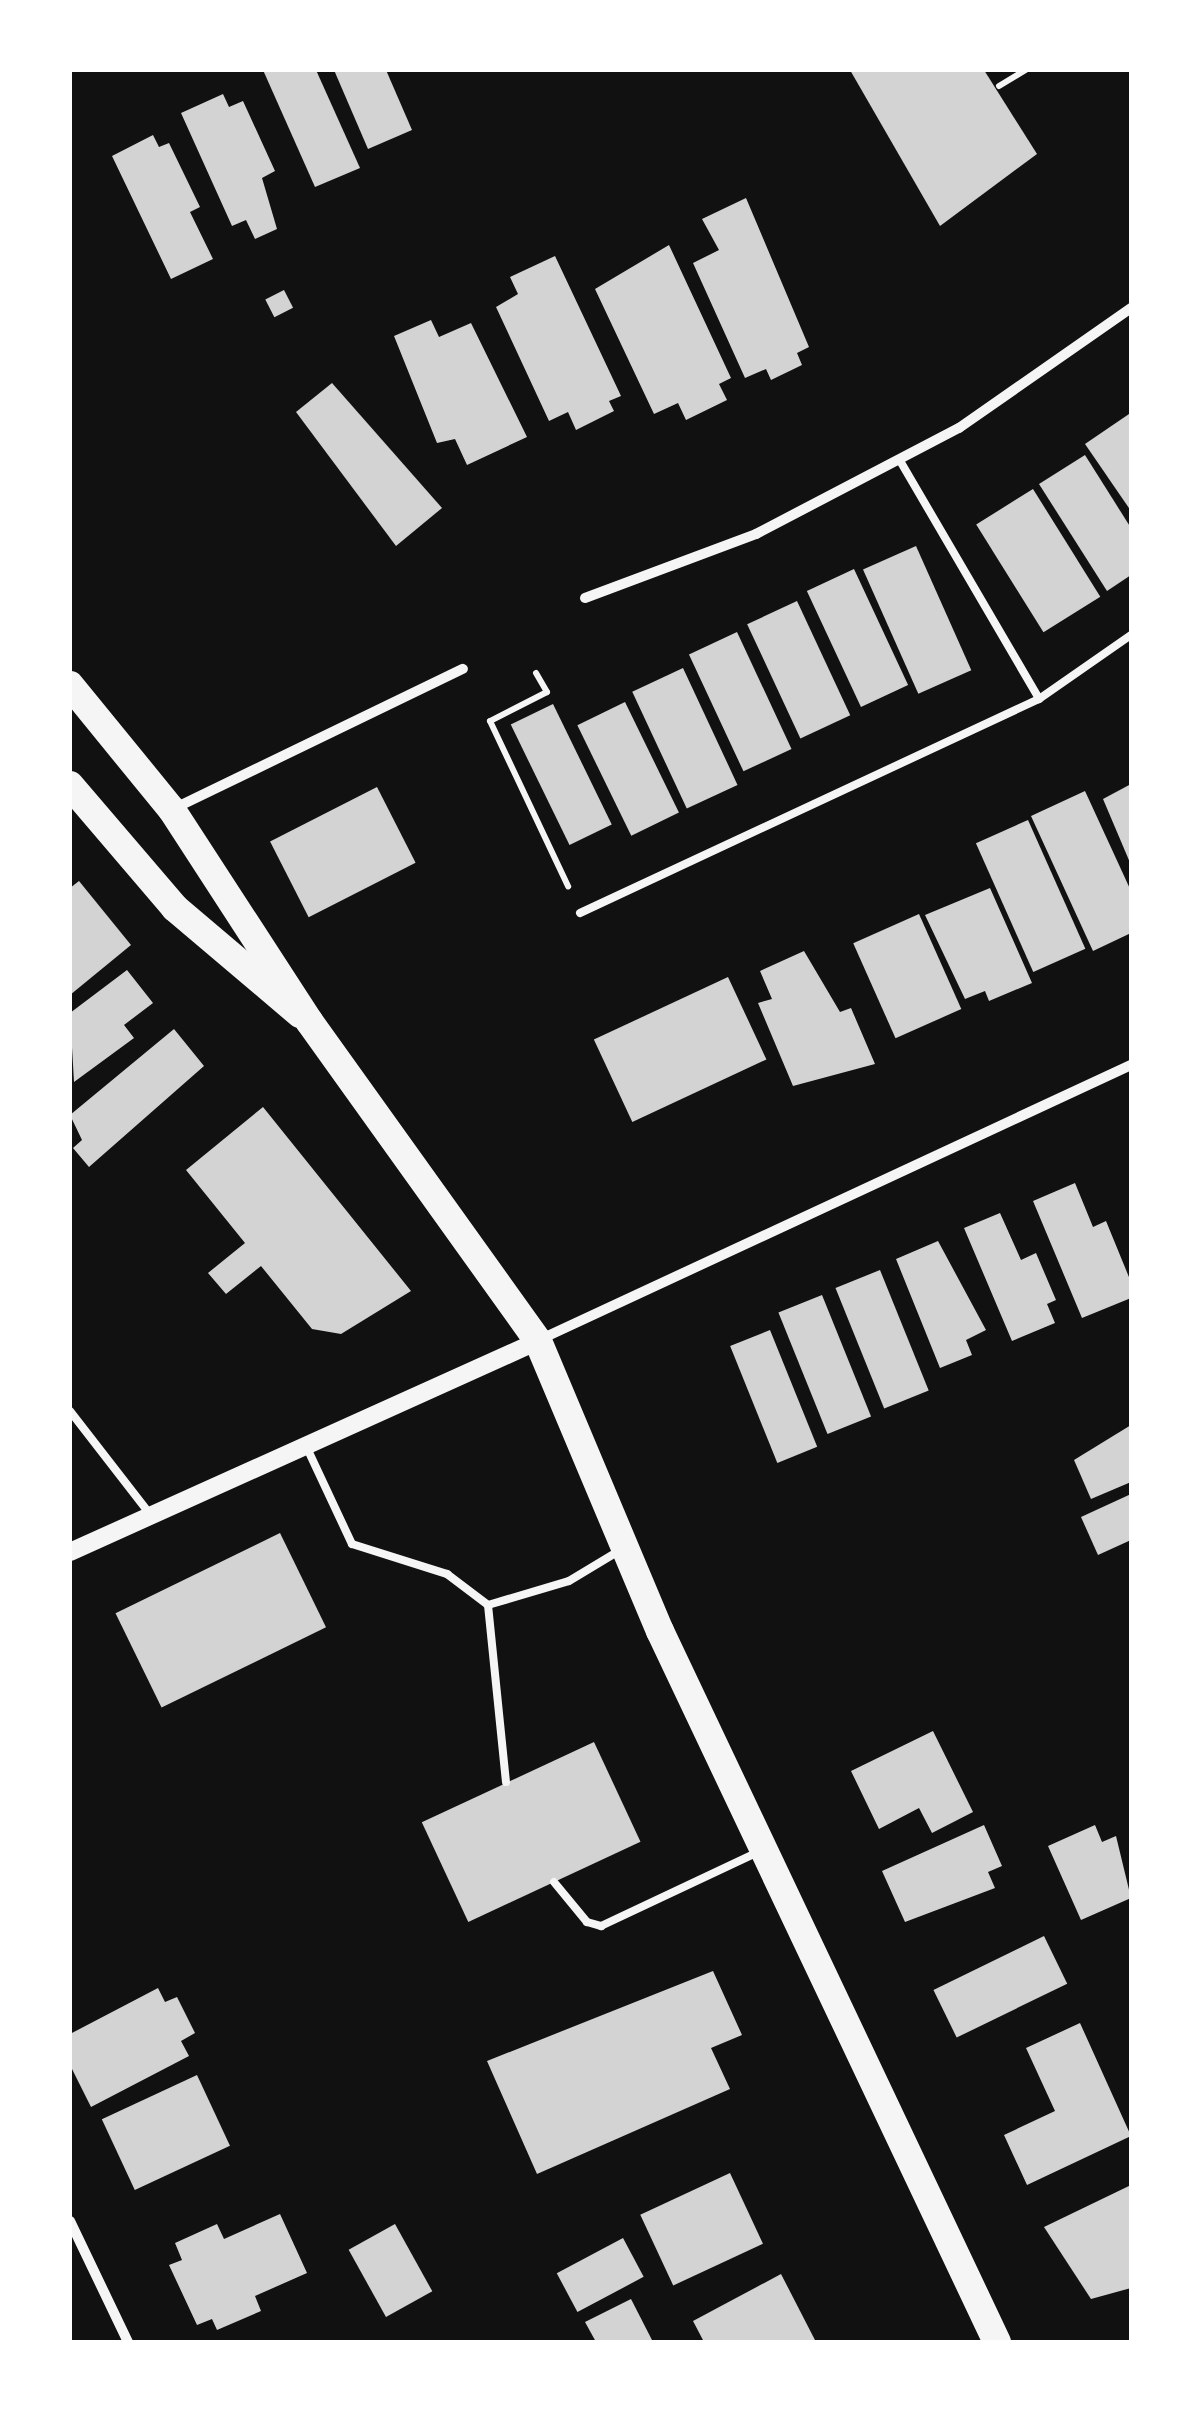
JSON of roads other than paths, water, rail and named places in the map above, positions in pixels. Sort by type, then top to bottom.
[{"type":"highway","points":[[70,685],[172,810],[309,1021],[538,1340],[762,1850],[997,2342]]},
{"type":"highway","points":[[70,785],[175,908],[309,1021]]},
{"type":"street","points":[[585,598],[756,534],[899,460],[1131,308]]},
{"type":"street","points":[[172,810],[463,669]]},
{"type":"street","points":[[70,1552],[1130,1070]]},
{"type":"street","points":[[70,2221],[128,2342]]},
{"type":"lane","points":[[899,460],[1039,700]]},
{"type":"lane","points":[[580,912],[1039,700],[1131,634]]},
{"type":"lane","points":[[70,1411],[149,1513]]},
{"type":"lane","points":[[304,1444],[352,1544],[446,1574],[488,1604],[506,1782]]},
{"type":"lane","points":[[488,1604],[568,1580],[628,1544]]},
{"type":"lane","points":[[554,1882],[587,1922],[601,1926],[762,1850]]}]
